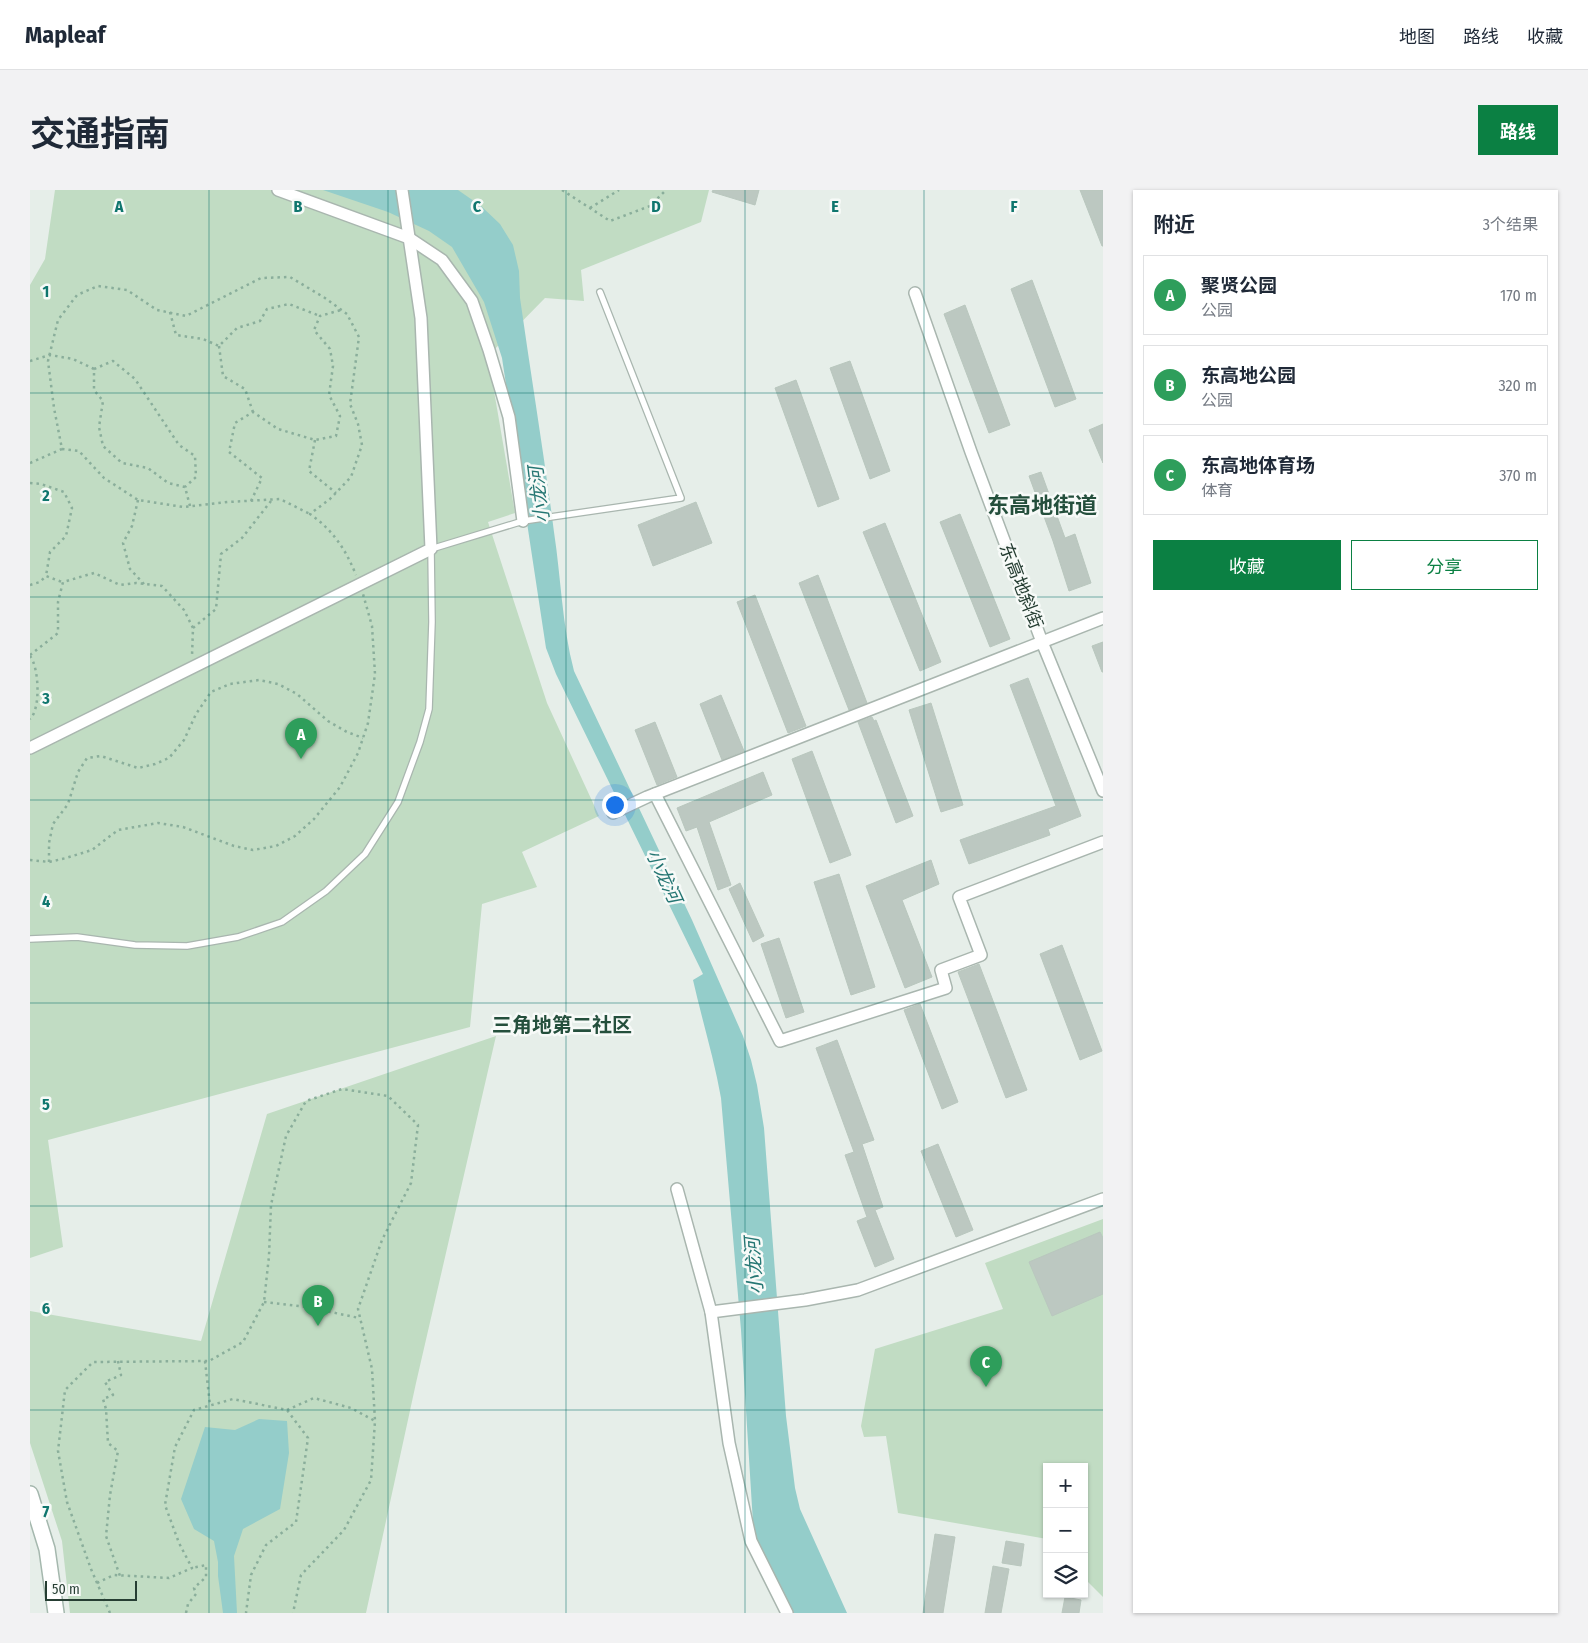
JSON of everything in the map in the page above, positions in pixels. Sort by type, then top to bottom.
[{"type":"street","points":[[278,190],[408,234],[442,260],[472,301],[509,417],[523,521]]},
{"type":"street","points":[[30,748],[430,549],[421,318],[402,190]]},
{"type":"street","name":"东高地斜街","points":[[915,293],[971,452],[1042,642],[1103,791]]},
{"type":"street","points":[[613,813],[651,796],[1103,618]]},
{"type":"street","points":[[651,796],[780,1041],[946,988],[940,970],[981,955],[959,896],[1103,842]]},
{"type":"street","points":[[677,1189],[711,1312],[729,1443],[751,1541],[787,1613]]},
{"type":"street","points":[[711,1312],[805,1300],[858,1290],[1103,1199]]},
{"type":"street","points":[[30,1494],[47,1549],[56,1613]]},
{"type":"lane","points":[[30,939],[77,937],[135,945],[187,946],[238,937],[282,922],[326,891],[364,854],[398,802],[420,742],[429,709],[432,622],[430,549],[523,521],[681,498],[600,292]]},
{"type":"path","points":[[562,190],[610,221],[650,206],[666,190]]},
{"type":"path","points":[[590,208],[619,190]]},
{"type":"path","points":[[62,449],[48,361],[58,320],[77,295],[98,286],[127,290],[157,310],[186,316],[261,278],[290,277],[326,298],[347,314],[359,337],[350,404],[358,424],[362,446],[351,477],[336,493],[310,514]]},
{"type":"path","points":[[219,346],[237,328],[260,321],[268,308],[289,304],[320,316],[341,310]]},
{"type":"path","points":[[170,312],[176,335],[203,339],[219,346]]},
{"type":"path","points":[[219,346],[224,376],[246,389],[252,412],[278,429],[315,440],[336,436],[340,416],[329,395],[333,366],[330,349],[314,330],[320,316]]},
{"type":"path","points":[[30,361],[50,355],[73,359],[94,369],[113,361],[135,378],[179,445],[195,456],[196,477],[185,487]]},
{"type":"path","points":[[94,369],[94,390],[103,401],[98,427],[103,446],[122,463],[148,468],[168,484],[185,487]]},
{"type":"path","points":[[251,501],[262,478],[229,452],[235,423],[252,412]]},
{"type":"path","points":[[315,440],[309,471],[336,493]]},
{"type":"path","points":[[30,463],[62,449],[79,451],[104,478],[138,500],[183,507],[280,500],[310,514],[324,524],[347,553],[360,584],[372,626],[375,674],[368,724],[358,753],[340,787],[314,819],[295,836],[276,846],[253,850],[234,846],[183,827],[158,823],[118,830],[92,850],[66,858],[49,862],[30,860]]},
{"type":"path","points":[[30,483],[40,484],[64,492],[72,508],[66,536],[50,552],[46,576],[40,582],[30,585]]},
{"type":"path","points":[[185,487],[190,506]]},
{"type":"path","points":[[138,500],[132,526],[123,543],[130,569],[145,584]]},
{"type":"path","points":[[193,628],[216,609],[221,554],[242,538],[272,500]]},
{"type":"path","points":[[46,576],[63,582],[94,573],[120,585],[136,583],[162,586],[184,610],[193,628],[192,669]]},
{"type":"path","points":[[30,719],[34,715],[38,692],[34,661],[30,656],[58,633],[58,602],[63,582]]},
{"type":"path","points":[[49,862],[49,843],[53,824],[68,804],[78,772],[87,758],[101,756],[138,768],[169,758],[184,740],[196,714],[211,692],[230,684],[259,680],[278,684],[297,694],[328,721],[347,732],[363,738]]},
{"type":"path","points":[[110,1613],[67,1502],[58,1451],[65,1390],[93,1362],[209,1361],[243,1342],[264,1302],[269,1256],[271,1205],[286,1136],[306,1101],[342,1089],[388,1096],[418,1125],[411,1184],[382,1240],[358,1309],[372,1370],[375,1421],[371,1480],[344,1530],[301,1575],[293,1613]]},
{"type":"path","points":[[264,1302],[307,1307],[360,1318]]},
{"type":"path","points":[[118,1361],[121,1375],[105,1382],[113,1395],[103,1399],[106,1409],[108,1443],[118,1451],[110,1495],[106,1536],[120,1576]]},
{"type":"path","points":[[205,1361],[210,1406]]},
{"type":"path","points":[[192,1568],[179,1544],[165,1506],[176,1447],[194,1410],[232,1398],[287,1410],[314,1398],[351,1408],[375,1421]]},
{"type":"path","points":[[246,1613],[251,1575],[266,1544],[296,1522],[308,1438],[287,1410]]},
{"type":"path","points":[[97,1582],[114,1575],[169,1578],[192,1568],[206,1566],[206,1577],[194,1588],[196,1594],[188,1604],[186,1613]]},
{"type":"green space","points":[[55,190],[709,190],[701,222],[581,270],[584,301],[545,298],[488,356],[515,513],[488,522],[547,703],[599,816],[522,852],[537,887],[482,904],[470,1027],[48,1140],[63,1247],[30,1258],[30,285],[45,259]]},
{"type":"green space","points":[[496,1036],[416,1383],[366,1613],[70,1613],[62,1541],[30,1443],[30,1311],[201,1341],[267,1114]]},
{"type":"green space","points":[[1103,1219],[1103,1597],[1088,1582],[1088,1463],[1043,1463],[1043,1538],[898,1513],[886,1436],[864,1437],[861,1426],[875,1349],[1003,1309],[985,1263]]},
{"type":"water","name":"小龙河","points":[[323,190],[458,190],[481,206],[500,224],[513,245],[519,271],[520,298],[550,503],[564,619],[574,671],[692,920],[743,1036],[751,1060],[764,1128],[786,1416],[795,1488],[800,1509],[847,1613],[791,1613],[754,1539],[741,1330],[721,1098],[693,980],[703,974],[556,674],[546,648],[502,358],[484,302],[452,247],[429,231],[388,212]]},
{"type":"water","points":[[259,1419],[287,1421],[289,1453],[280,1509],[243,1529],[234,1556],[237,1613],[223,1613],[214,1541],[194,1529],[181,1499],[205,1427],[235,1430]]},
{"type":"building","points":[[713,190],[759,190],[755,205],[712,192]]},
{"type":"building","points":[[1080,190],[1103,190],[1103,246],[1102,246]]},
{"type":"building","points":[[1032,280],[1076,399],[1055,407],[1011,289]]},
{"type":"building","points":[[965,305],[1010,425],[989,433],[944,314]]},
{"type":"building","points":[[850,361],[890,471],[870,479],[830,368]]},
{"type":"building","points":[[796,380],[839,499],[818,507],[775,388]]},
{"type":"building","points":[[1103,424],[1103,463],[1089,430]]},
{"type":"building","points":[[1041,472],[1065,538],[1075,534],[1091,583],[1069,591],[1029,476]]},
{"type":"building","points":[[696,502],[712,543],[653,566],[638,525]]},
{"type":"building","points":[[960,514],[1010,639],[990,647],[940,522]]},
{"type":"building","points":[[885,523],[941,662],[920,671],[863,532]]},
{"type":"building","points":[[818,575],[867,703],[849,710],[799,583]]},
{"type":"building","points":[[755,595],[806,726],[788,733],[737,602]]},
{"type":"building","points":[[1103,642],[1103,672],[1102,672],[1092,646]]},
{"type":"building","points":[[1028,678],[1081,816],[1048,829],[1050,835],[969,864],[960,840],[1056,806],[1010,685]]},
{"type":"building","points":[[721,695],[744,751],[722,760],[700,704]]},
{"type":"building","points":[[931,703],[963,805],[941,812],[909,710]]},
{"type":"building","points":[[872,717],[874,721],[876,720],[913,816],[896,823],[858,722]]},
{"type":"building","points":[[655,722],[677,777],[657,785],[635,730]]},
{"type":"building","points":[[812,751],[851,855],[830,863],[792,759]]},
{"type":"building","points":[[763,772],[772,795],[709,822],[731,885],[718,890],[697,827],[686,831],[677,808]]},
{"type":"building","points":[[931,860],[939,884],[902,900],[932,977],[905,988],[866,886]]},
{"type":"building","points":[[839,874],[875,987],[851,995],[814,882]]},
{"type":"building","points":[[740,883],[764,936],[753,942],[729,889]]},
{"type":"building","points":[[779,938],[804,1012],[786,1018],[761,944]]},
{"type":"building","points":[[1062,945],[1102,1051],[1080,1060],[1040,954]]},
{"type":"building","points":[[979,964],[1027,1090],[1006,1098],[958,972]]},
{"type":"building","points":[[920,1004],[958,1102],[942,1109],[904,1010]]},
{"type":"building","points":[[837,1040],[874,1140],[862,1144],[883,1207],[875,1210],[894,1259],[875,1267],[857,1221],[867,1217],[845,1155],[854,1152],[816,1048]]},
{"type":"building","points":[[938,1144],[973,1230],[956,1237],[921,1151]]},
{"type":"building","points":[[1100,1232],[1103,1238],[1103,1294],[1052,1316],[1029,1262]]},
{"type":"building","points":[[935,1534],[955,1537],[943,1613],[923,1613]]},
{"type":"building","points":[[1006,1541],[1024,1544],[1021,1566],[1002,1563]]},
{"type":"building","points":[[993,1566],[1009,1569],[1001,1613],[985,1613]]},
{"type":"building","points":[[1065,1598],[1081,1600],[1079,1613],[1062,1613]]},
{"type":"place","name":"聚贤公园","points":[[301,759]]},
{"type":"place","name":"东高地公园","points":[[318,1326]]},
{"type":"place","name":"东高地体育场","points":[[986,1387]]},
{"type":"district","name":"东高地街道","points":[[1042,505]]},
{"type":"district","name":"三角地第二社区","points":[[562,1025]]}]
